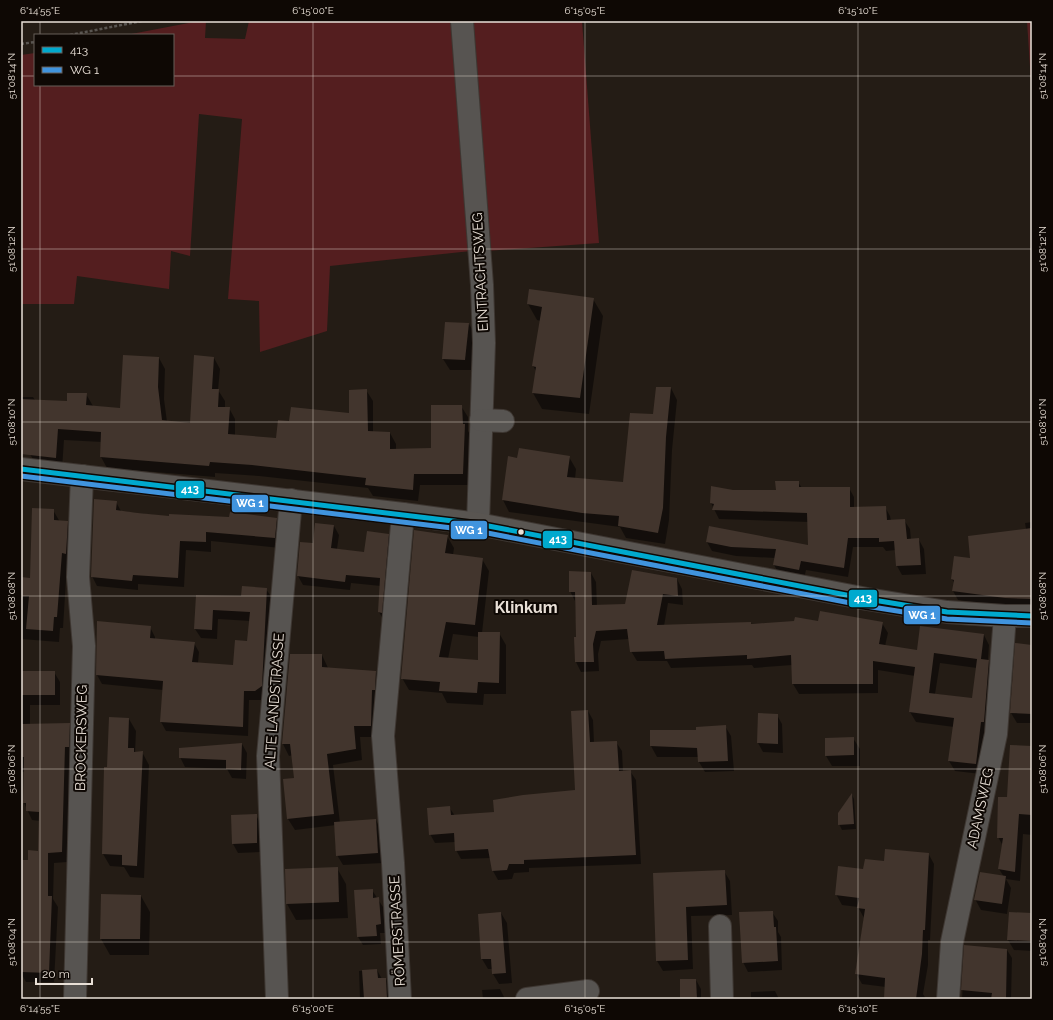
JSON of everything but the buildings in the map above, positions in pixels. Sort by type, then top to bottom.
[{"type":"main road","points":[[21,470],[291,500],[478,524],[867,599],[947,612],[1005,616],[1032,616]]},
{"type":"street","name":"EINTRACHTSWEG","points":[[462,21],[482,285],[484,343],[478,524]]},
{"type":"street","points":[[481,420],[503,421]]},
{"type":"street","name":"BROCKERSWEG","points":[[75,999],[84,646],[78,577],[82,476]]},
{"type":"street","name":"ALTE LANDSTRASSE","points":[[278,999],[268,756],[291,500]]},
{"type":"street","name":"RÖMERSTRASSE","points":[[400,999],[393,863],[383,736],[403,514]]},
{"type":"street","name":"ADAMSWEG","points":[[948,999],[952,942],[996,734],[1005,616]]},
{"type":"street","points":[[720,926],[722,999]]},
{"type":"street","points":[[527,999],[588,991]]},
{"type":"path","points":[[75,34],[142,21]]},
{"type":"path","points":[[21,44],[34,42]]},
{"type":"shaded area","points":[[199,21],[206,21],[205,38],[245,39],[249,21],[457,21],[471,251],[330,266],[327,331],[260,352],[259,301],[228,299],[242,119],[199,114],[190,256],[171,251],[169,289],[77,276],[74,304],[21,304],[21,55],[34,53],[34,86],[174,86],[174,34],[131,34]]},
{"type":"shaded area","points":[[468,21],[582,21],[599,243],[486,251]]},
{"type":"shaded area","points":[[1027,21],[1032,21],[1032,98]]},
{"type":"transit line","name":"413","points":[[21,469],[478,524],[867,599],[947,612],[1032,616]]},
{"type":"transit line","points":[[21,476],[477,531],[866,606],[947,619],[1032,623]]},
{"type":"district","name":"Klinkum","points":[[526,607]]}]
